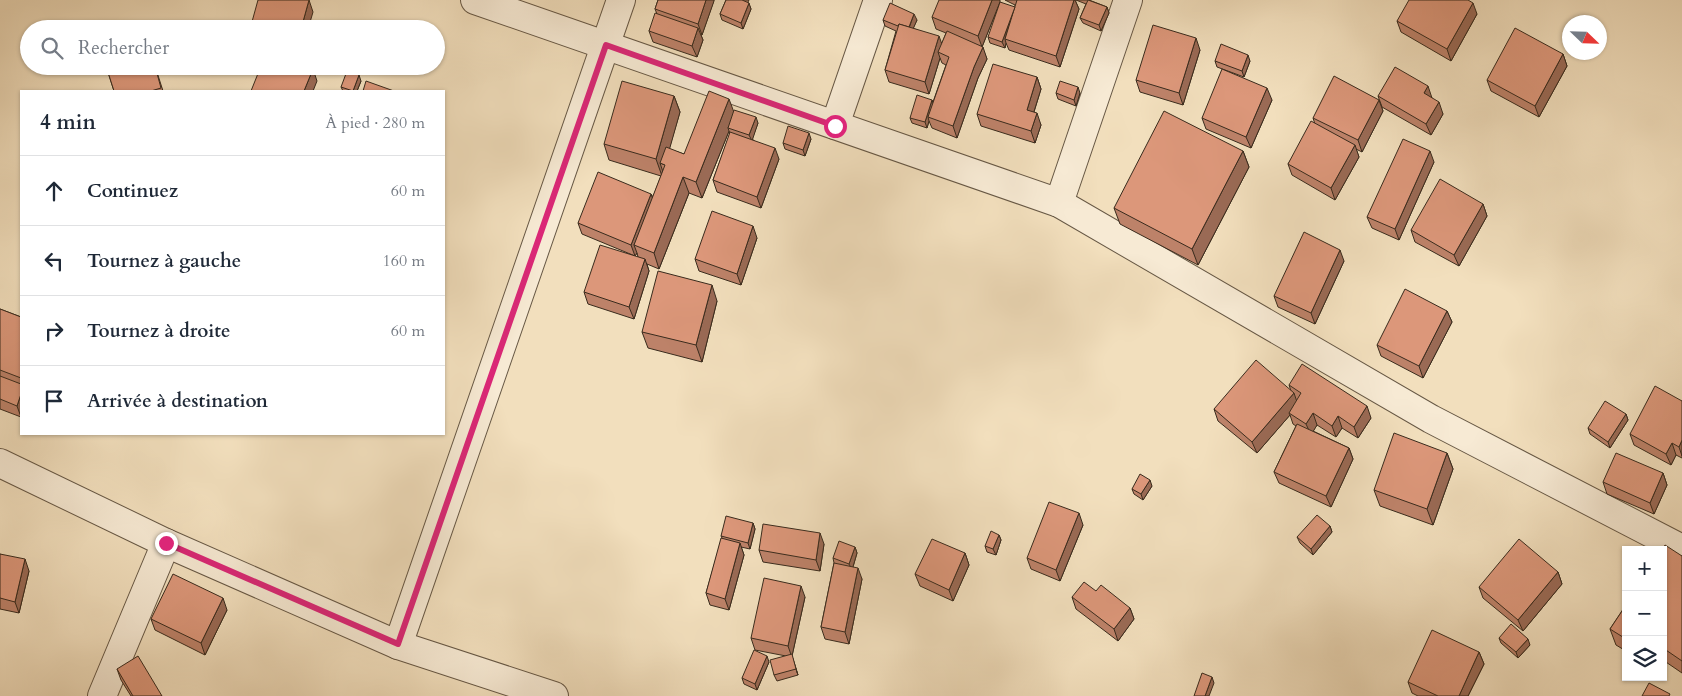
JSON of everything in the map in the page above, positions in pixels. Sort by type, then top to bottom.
[{"type":"street","points":[[476,0],[1059,203],[1431,419],[1682,549]]},
{"type":"street","points":[[398,644],[621,0]]},
{"type":"street","points":[[835,126],[878,0]]},
{"type":"street","points":[[1059,203],[1128,0]]},
{"type":"street","points":[[0,464],[166,543],[398,644],[554,696]]},
{"type":"street","points":[[102,696],[166,543]]},
{"type":"building","points":[[258,0],[309,0],[303,20],[252,20]]},
{"type":"building","points":[[658,0],[706,0],[698,24],[655,9]]},
{"type":"building","points":[[726,0],[742,0],[749,3],[741,23],[720,14]]},
{"type":"building","points":[[939,0],[992,0],[978,36],[932,17]]},
{"type":"building","points":[[1017,0],[1074,0],[1056,56],[1005,39]]},
{"type":"building","points":[[1088,0],[1107,7],[1099,25],[1080,18]]},
{"type":"building","points":[[1409,0],[1468,0],[1473,3],[1447,49],[1397,21]]},
{"type":"building","points":[[1000,2],[1015,7],[1002,42],[988,37]]},
{"type":"building","points":[[890,3],[914,14],[909,27],[899,24],[898,26],[883,20]]},
{"type":"building","points":[[655,13],[698,28],[692,46],[649,31]]},
{"type":"building","points":[[899,24],[939,36],[925,82],[885,70]]},
{"type":"building","points":[[1153,25],[1196,38],[1179,93],[1136,80]]},
{"type":"building","points":[[1515,28],[1562,53],[1535,106],[1487,80]]},
{"type":"building","points":[[947,31],[983,47],[953,126],[928,117],[949,57],[938,52]]},
{"type":"building","points":[[1221,44],[1248,55],[1242,71],[1215,61]]},
{"type":"building","points":[[993,64],[1037,77],[1027,110],[1037,113],[1031,131],[977,114]]},
{"type":"building","points":[[1395,67],[1428,86],[1424,93],[1439,102],[1426,124],[1378,96]]},
{"type":"building","points":[[1222,69],[1267,88],[1246,137],[1202,118]]},
{"type":"building","points":[[109,75],[157,75],[161,88],[154,90],[114,90]]},
{"type":"building","points":[[257,75],[311,75],[304,90],[251,90]]},
{"type":"building","points":[[346,75],[359,75],[353,90],[341,87]]},
{"type":"building","points":[[1334,76],[1379,100],[1358,140],[1313,118]]},
{"type":"building","points":[[366,81],[391,90],[363,90]]},
{"type":"building","points":[[622,81],[674,96],[656,159],[604,144]]},
{"type":"building","points":[[1060,81],[1078,87],[1074,100],[1056,93]]},
{"type":"building","points":[[709,91],[729,99],[696,182],[683,177],[654,253],[634,245],[665,165],[660,163],[666,147],[684,154]]},
{"type":"building","points":[[917,95],[932,100],[925,122],[910,118]]},
{"type":"building","points":[[734,110],[756,117],[749,135],[728,128]]},
{"type":"building","points":[[1164,111],[1243,151],[1192,249],[1114,208]]},
{"type":"building","points":[[1311,121],[1355,145],[1331,188],[1288,164]]},
{"type":"building","points":[[788,126],[809,133],[803,150],[783,143]]},
{"type":"building","points":[[730,132],[775,148],[757,197],[713,180]]},
{"type":"building","points":[[1403,139],[1430,151],[1395,229],[1367,217]]},
{"type":"building","points":[[598,172],[651,194],[631,245],[578,223]]},
{"type":"building","points":[[1440,179],[1483,204],[1454,255],[1411,230]]},
{"type":"building","points":[[712,211],[753,226],[737,274],[695,259]]},
{"type":"building","points":[[1304,232],[1340,250],[1311,313],[1274,296]]},
{"type":"building","points":[[600,245],[645,259],[629,307],[584,292]]},
{"type":"building","points":[[658,271],[712,285],[696,345],[642,332]]},
{"type":"building","points":[[1405,289],[1447,311],[1419,366],[1377,345]]},
{"type":"building","points":[[0,309],[20,317],[20,378],[0,370]]},
{"type":"building","points":[[1256,360],[1294,393],[1252,442],[1214,409]]},
{"type":"building","points":[[1302,364],[1367,406],[1354,427],[1338,416],[1332,426],[1313,413],[1306,424],[1289,413],[1301,393],[1289,385]]},
{"type":"building","points":[[0,376],[20,384],[20,397],[17,406],[0,399]]},
{"type":"building","points":[[1655,386],[1682,401],[1682,440],[1679,447],[1672,443],[1666,454],[1630,434]]},
{"type":"building","points":[[1605,401],[1626,414],[1608,442],[1588,428]]},
{"type":"building","points":[[1297,424],[1349,448],[1326,496],[1274,472]]},
{"type":"building","points":[[1394,433],[1447,453],[1427,509],[1374,490]]},
{"type":"building","points":[[1616,453],[1663,473],[1650,503],[1603,482]]},
{"type":"building","points":[[1140,474],[1150,480],[1141,494],[1132,489]]},
{"type":"building","points":[[1049,502],[1079,513],[1056,570],[1027,558]]},
{"type":"building","points":[[1317,515],[1330,526],[1311,549],[1297,537]]},
{"type":"building","points":[[726,516],[753,523],[748,543],[721,536]]},
{"type":"building","points":[[763,524],[820,533],[816,560],[759,550]]},
{"type":"building","points":[[991,531],[999,535],[993,549],[985,546]]},
{"type":"building","points":[[721,538],[740,543],[725,599],[706,593]]},
{"type":"building","points":[[932,539],[965,553],[949,590],[915,574]]},
{"type":"building","points":[[1519,539],[1558,572],[1518,620],[1479,587]]},
{"type":"building","points":[[839,541],[855,547],[849,564],[833,558]]},
{"type":"building","points":[[1667,546],[1682,556],[1682,661],[1667,651]]},
{"type":"building","points":[[0,554],[25,559],[15,602],[0,598]]},
{"type":"building","points":[[834,563],[858,568],[845,632],[821,627]]},
{"type":"building","points":[[173,574],[223,598],[201,643],[151,619]]},
{"type":"building","points":[[764,578],[801,586],[788,646],[751,638]]},
{"type":"building","points":[[1084,582],[1096,591],[1101,585],[1130,608],[1114,629],[1072,597]]},
{"type":"building","points":[[1622,611],[1622,636],[1610,629]]},
{"type":"building","points":[[1511,624],[1528,639],[1516,652],[1499,638]]},
{"type":"building","points":[[1432,630],[1479,652],[1459,696],[1438,696],[1408,682]]},
{"type":"building","points":[[754,650],[767,656],[755,684],[742,678]]},
{"type":"building","points":[[792,654],[796,669],[774,675],[770,660]]},
{"type":"building","points":[[138,656],[162,696],[133,696],[117,669]]},
{"type":"building","points":[[1202,673],[1212,677],[1205,696],[1194,696]]},
{"type":"building","points":[[1649,683],[1670,694],[1669,696],[1642,696]]},
{"type":"route","points":[[166,543],[398,644],[606,45],[835,126]]}]
